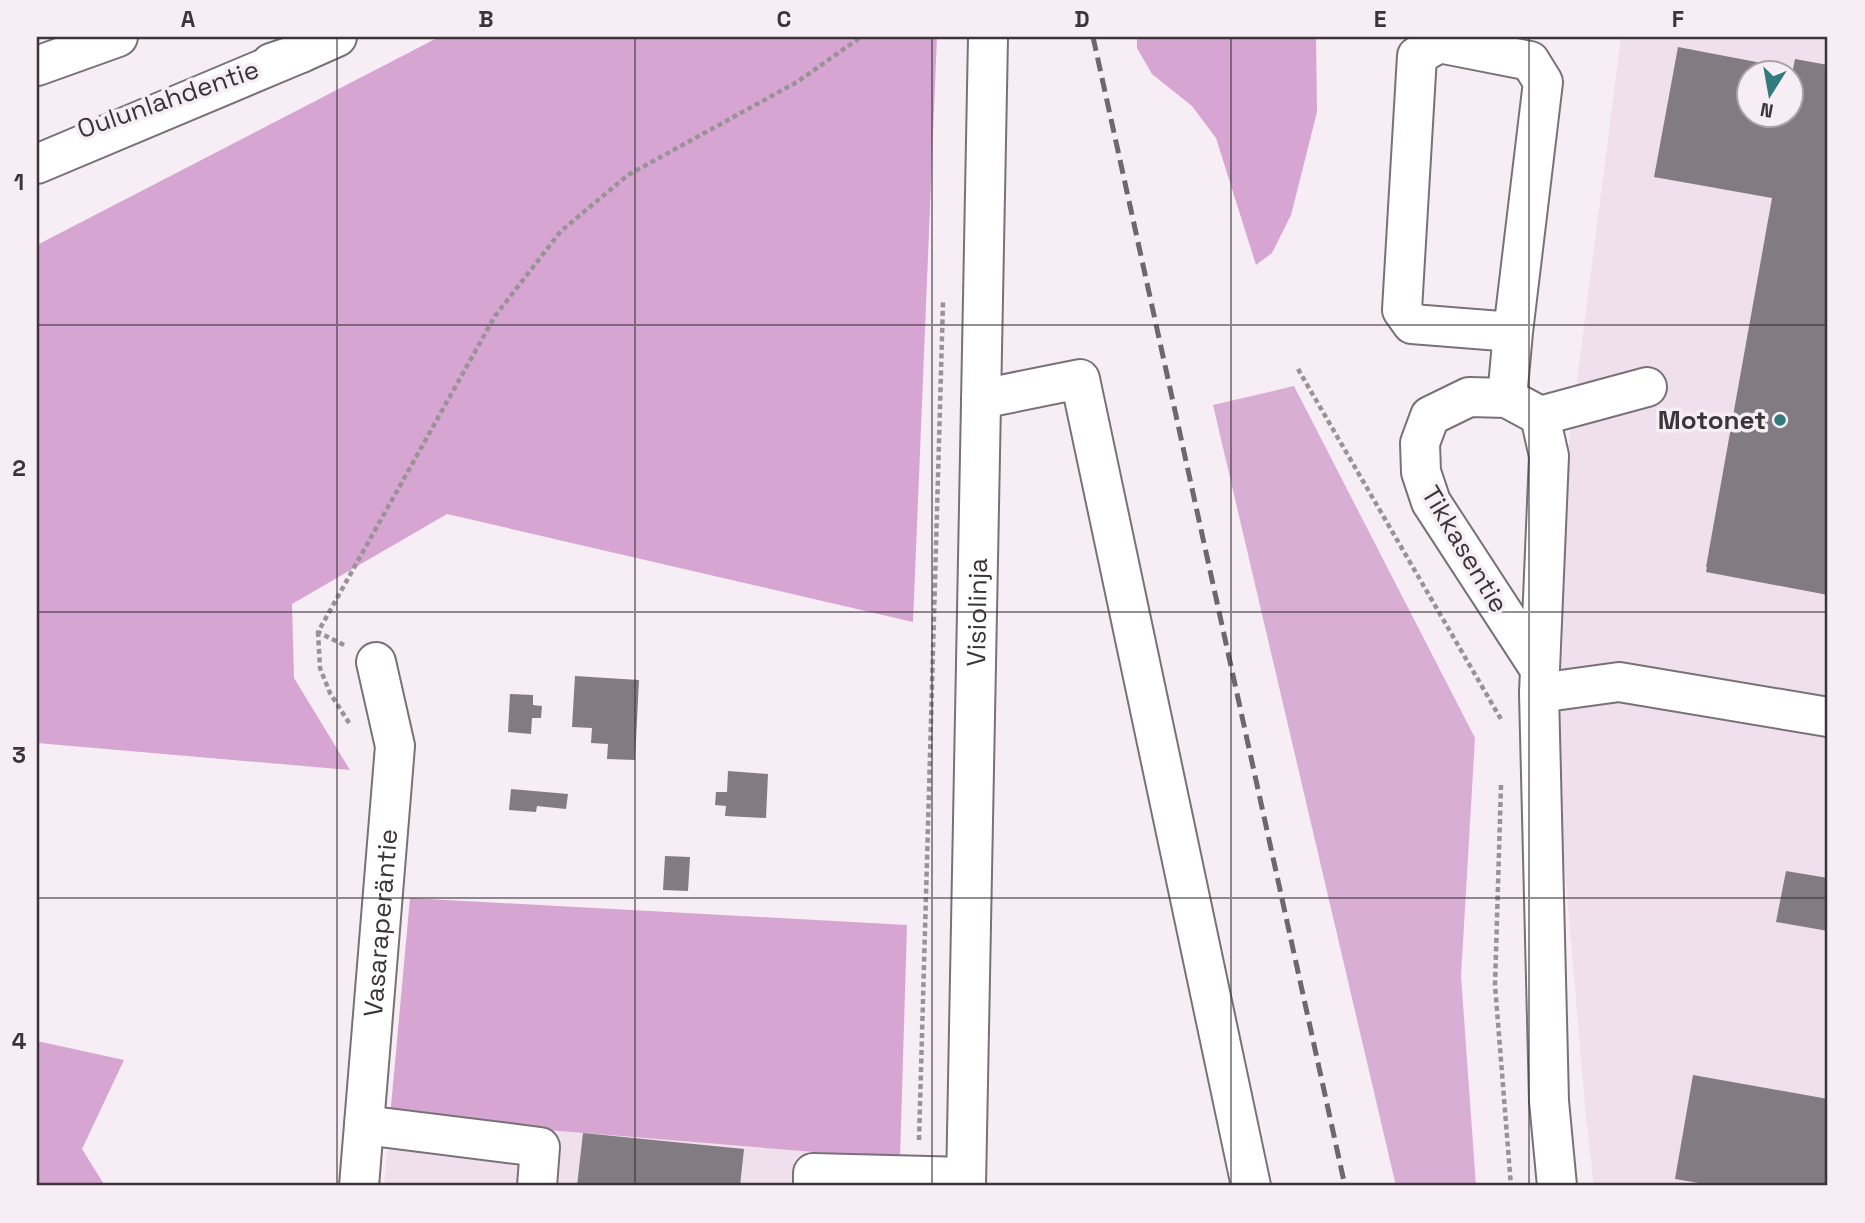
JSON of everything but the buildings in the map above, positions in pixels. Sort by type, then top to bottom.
[{"type":"main road","points":[[37,66],[118,37]]},
{"type":"main road","name":"Oulunlahdentie","points":[[37,144],[337,37]]},
{"type":"main road","name":"Visiolinja","points":[[966,1182],[988,37]]},
{"type":"main road","points":[[1513,332],[1412,324],[1402,310],[1417,56],[1439,43],[1530,61],[1543,82],[1513,332],[1523,407],[1647,387]]},
{"type":"main road","points":[[37,164],[301,52]]},
{"type":"main road","points":[[981,399],[1080,379],[1251,1186]]},
{"type":"main road","name":"Tikkasentie","points":[[1539,680],[1431,502],[1420,472],[1420,443],[1430,416],[1469,397],[1523,407],[1549,456],[1539,680],[1549,1101],[1557,1186]]},
{"type":"main road","name":"Vasaraperäntie","points":[[359,1186],[395,747],[376,662]]},
{"type":"main road","points":[[1539,680],[1619,682],[1828,717]]},
{"type":"main road","points":[[365,1125],[540,1147],[537,1186]]},
{"type":"main road","points":[[813,1186],[813,1173],[918,1175],[966,1182]]},
{"type":"path","points":[[376,662],[318,632],[495,316],[561,231],[628,175],[797,82],[861,37]]},
{"type":"path","points":[[918,1175],[943,300]]},
{"type":"path","points":[[1298,369],[1503,724]]},
{"type":"path","points":[[1502,779],[1495,985],[1511,1186]]},
{"type":"shaded area","points":[[439,37],[937,37],[913,622],[447,514],[292,604],[294,678],[350,770],[37,743],[37,245]]},
{"type":"shaded area","points":[[1137,37],[1316,37],[1317,112],[1291,215],[1272,253],[1256,265],[1216,138],[1192,106],[1152,74],[1137,48]]},
{"type":"shaded area","points":[[1621,37],[1828,37],[1828,1186],[1594,1186],[1559,800],[1567,459]]},
{"type":"shaded area","points":[[1294,386],[1475,738],[1461,976],[1476,1186],[1396,1186],[1213,405]]},
{"type":"shaded area","points":[[410,898],[907,925],[900,1159],[390,1117]]},
{"type":"shaded area","points":[[37,1041],[124,1060],[82,1149],[105,1186],[37,1186]]},
{"type":"shaded area","points":[[390,1117],[900,1159],[897,1186],[384,1186]]},
{"type":"railway","points":[[1093,37],[1345,1186]]},
{"type":"place","name":"Motonet","points":[[1780,420]]}]
